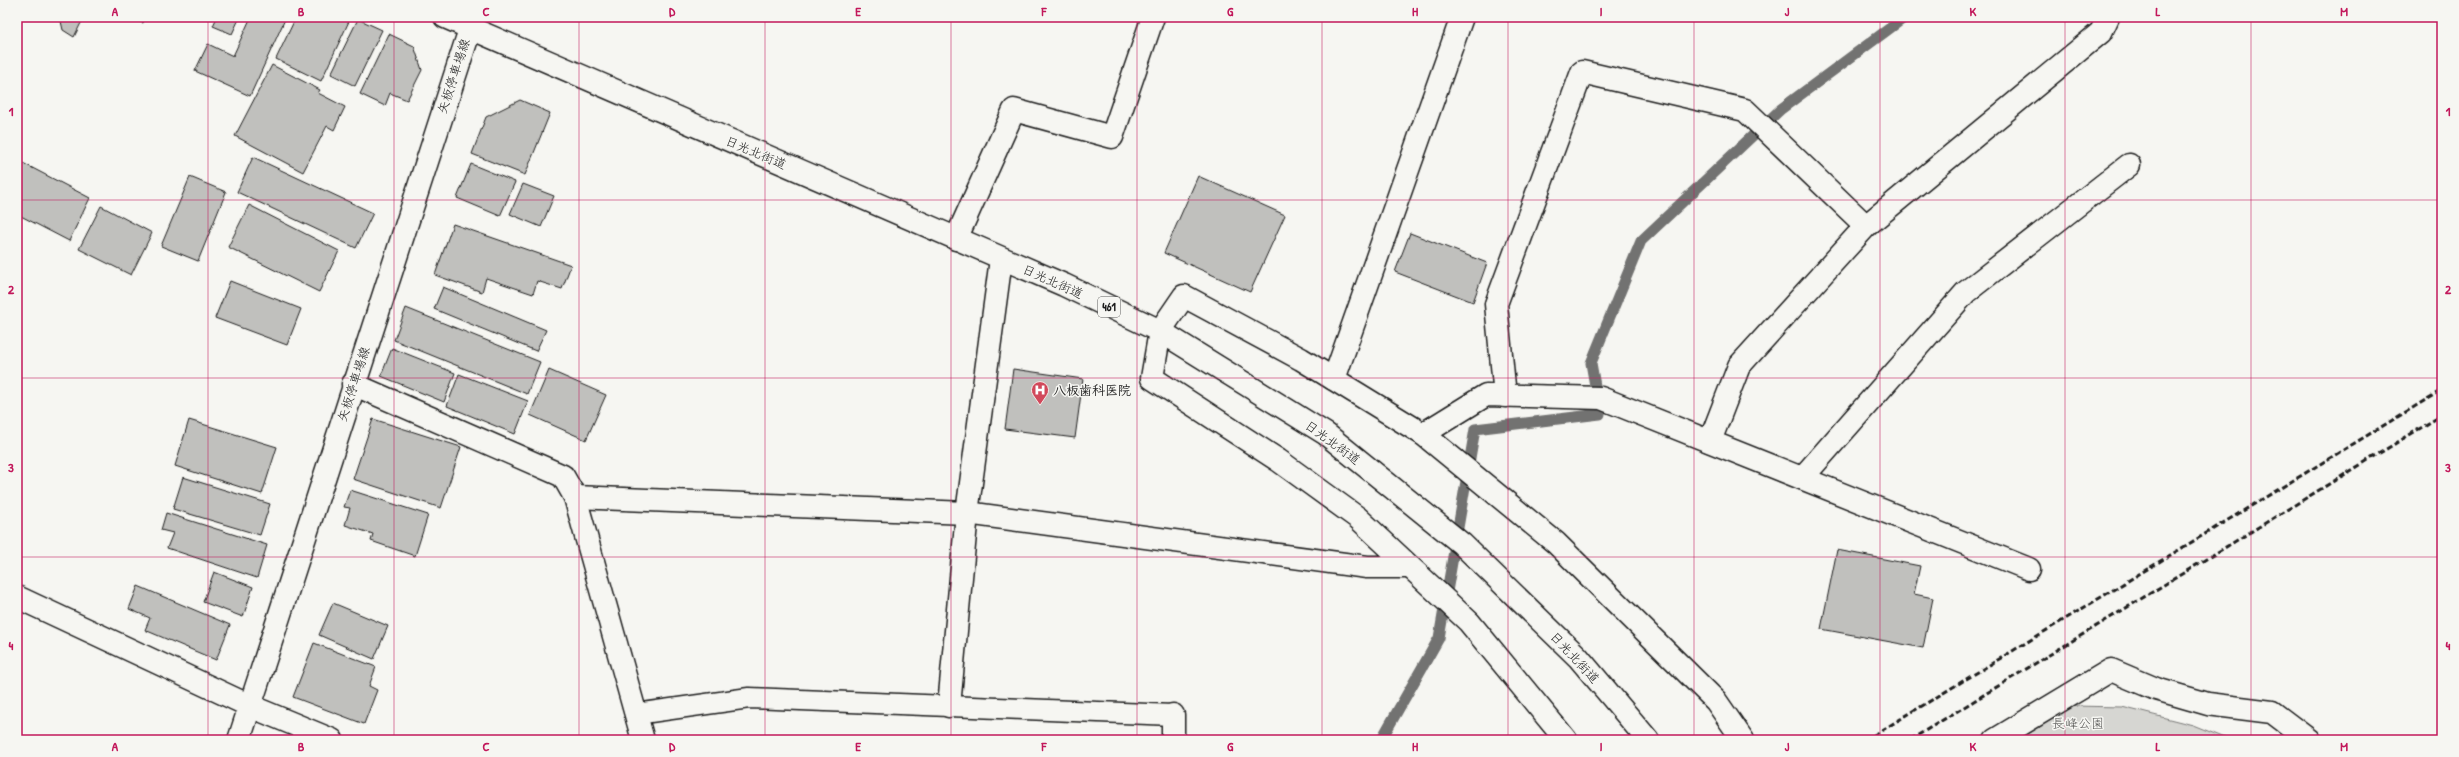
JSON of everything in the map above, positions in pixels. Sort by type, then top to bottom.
[{"type":"main road","name":"日光北街道","points":[[445,17],[471,22],[1160,331],[1326,434],[1462,544],[1578,657],[1648,740]]},
{"type":"main road","points":[[956,239],[1014,110],[1112,137],[1153,17]]},
{"type":"main road","points":[[1334,379],[1462,17]]},
{"type":"main road","points":[[1710,441],[1739,366],[1866,226],[2101,32],[2108,17]]},
{"type":"main road","name":"矢板停車場線","points":[[239,740],[471,22]]},
{"type":"main road","points":[[1505,396],[1496,304],[1582,72],[1745,110],[1866,226]]},
{"type":"main road","points":[[1802,478],[1966,292],[2129,165]]},
{"type":"main road","points":[[949,706],[967,513],[1001,259]]},
{"type":"main road","points":[[1566,740],[1469,622],[1408,567],[1358,518],[1278,460],[1152,378],[1160,331],[1184,296],[1334,379],[1423,434],[1556,543],[1716,701],[1743,740]]},
{"type":"main road","points":[[353,384],[563,476],[575,497],[643,740]]},
{"type":"main road","points":[[1423,434],[1486,395],[1601,398],[2029,569]]},
{"type":"main road","points":[[575,497],[967,513],[1367,567],[1408,567]]},
{"type":"main road","points":[[17,597],[250,706],[332,740]]},
{"type":"main road","points":[[1995,740],[2111,670],[2156,689],[2208,704],[2272,712],[2308,740]]},
{"type":"main road","points":[[1173,715],[1173,740]]},
{"type":"lane","points":[[636,714],[749,698],[1173,715]]},
{"type":"green space","name":"長峰公園","points":[[2073,706],[2122,707],[2193,725],[2230,740],[2019,740]]},
{"type":"building","points":[[60,17],[84,17],[74,37],[63,30]]},
{"type":"building","points":[[131,17],[145,17],[143,23]]},
{"type":"building","points":[[217,17],[240,17],[232,34],[213,26]]},
{"type":"building","points":[[251,17],[286,17],[250,96],[195,71],[208,44],[233,56]]},
{"type":"building","points":[[296,17],[351,17],[321,81],[276,59]]},
{"type":"building","points":[[358,19],[382,30],[355,86],[331,74]]},
{"type":"building","points":[[389,34],[414,46],[422,70],[407,100],[390,93],[385,106],[360,94]]},
{"type":"building","points":[[272,65],[320,90],[318,93],[345,107],[334,130],[327,126],[303,172],[235,136]]},
{"type":"building","points":[[520,100],[550,113],[525,175],[472,154],[486,117]]},
{"type":"building","points":[[253,157],[373,213],[356,248],[237,192]]},
{"type":"building","points":[[17,160],[90,198],[69,241],[17,214]]},
{"type":"building","points":[[471,164],[515,182],[500,216],[457,198]]},
{"type":"building","points":[[1198,176],[1285,215],[1250,292],[1164,253]]},
{"type":"building","points":[[190,177],[226,192],[198,261],[161,246]]},
{"type":"building","points":[[523,184],[554,196],[541,227],[510,214]]},
{"type":"building","points":[[249,205],[339,251],[319,292],[228,247]]},
{"type":"building","points":[[101,206],[152,233],[131,275],[79,249]]},
{"type":"building","points":[[453,224],[571,265],[562,289],[537,281],[533,294],[486,278],[482,292],[435,275]]},
{"type":"building","points":[[1410,233],[1487,263],[1473,302],[1395,272]]},
{"type":"building","points":[[230,281],[301,309],[287,345],[215,318]]},
{"type":"building","points":[[443,287],[546,330],[536,351],[434,309]]},
{"type":"building","points":[[406,308],[540,362],[527,394],[394,340]]},
{"type":"building","points":[[392,348],[455,373],[444,402],[381,376]]},
{"type":"building","points":[[1013,369],[1083,379],[1075,438],[1005,429]]},
{"type":"building","points":[[549,370],[606,395],[586,440],[530,415]]},
{"type":"building","points":[[459,374],[528,401],[515,434],[447,406]]},
{"type":"building","points":[[373,419],[461,447],[441,508],[353,479]]},
{"type":"building","points":[[189,420],[277,447],[262,494],[175,466]]},
{"type":"building","points":[[183,477],[270,504],[260,535],[173,509]]},
{"type":"building","points":[[350,490],[428,515],[415,556],[371,541],[373,534],[345,525],[350,508],[344,507]]},
{"type":"building","points":[[166,513],[267,545],[257,578],[167,548],[173,533],[161,530]]},
{"type":"building","points":[[1837,550],[1920,566],[1914,594],[1933,598],[1923,648],[1821,629]]},
{"type":"building","points":[[214,572],[253,587],[243,617],[203,602]]},
{"type":"building","points":[[138,586],[230,625],[216,660],[145,630],[150,618],[129,609]]},
{"type":"building","points":[[333,603],[388,626],[374,659],[319,635]]},
{"type":"building","points":[[314,643],[376,667],[369,686],[377,690],[364,724],[293,697]]},
{"type":"waterway","points":[[1381,740],[1439,638],[1475,429],[1600,414],[1591,363],[1641,241],[1781,109],[1905,17]]},
{"type":"railway","points":[[1866,740],[2442,390]]},
{"type":"railway","points":[[1910,740],[2442,415]]},
{"type":"place","name":"八板歯科医院","points":[[1040,405]]}]
